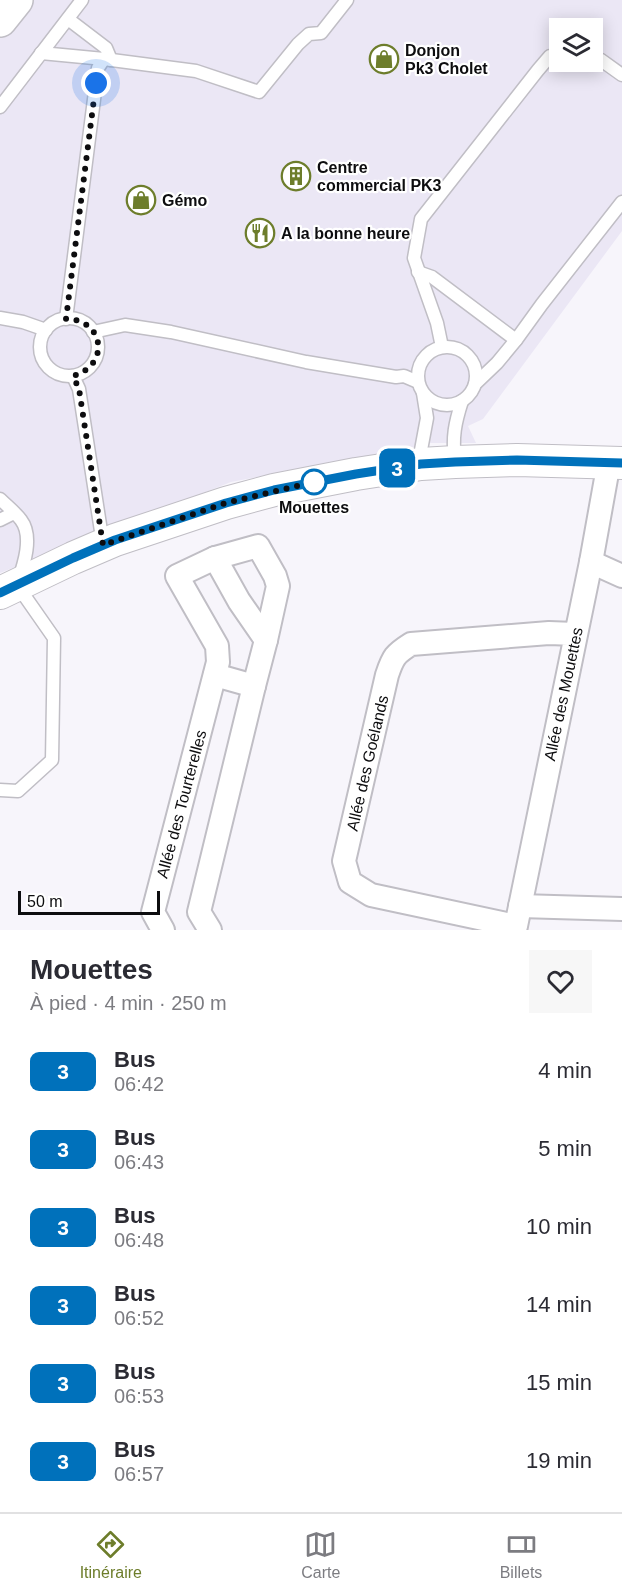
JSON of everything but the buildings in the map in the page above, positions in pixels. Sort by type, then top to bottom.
[{"type":"main road","points":[[0,20],[16,0]]},
{"type":"street","points":[[9,589],[103,545],[226,503],[264,493],[356,474],[421,464],[517,460],[616,462]]},
{"type":"street","name":"Allée des Mouettes","points":[[518,916],[575,634],[616,462]]},
{"type":"street","points":[[210,930],[199,912],[266,640],[278,586],[258,546],[214,558],[266,640]]},
{"type":"street","name":"Allée des Tourterelles","points":[[163,930],[153,912],[218,662],[217,646],[177,576],[214,558]]},
{"type":"street","points":[[591,562],[622,576]]},
{"type":"street","name":"Allée des Goélands","points":[[575,634],[549,633],[411,644],[398,652],[387,675],[344,861],[350,882],[371,895],[518,916],[622,909]]},
{"type":"street","points":[[214,675],[254,686]]},
{"type":"lane","points":[[0,107],[82,0]]},
{"type":"lane","points":[[41,53],[196,71],[259,92],[298,44],[309,34],[321,33],[347,0]]},
{"type":"lane","points":[[68,19],[106,48],[108,59]]},
{"type":"lane","points":[[442,346],[414,258],[421,219],[549,57]]},
{"type":"lane","points":[[66,319],[98,68],[108,59]]},
{"type":"lane","points":[[603,61],[621,72]]},
{"type":"lane","points":[[93,332],[125,325],[171,332],[306,362],[396,378],[404,376],[436,404],[454,405],[468,397],[475,384],[497,363],[622,202]]},
{"type":"lane","points":[[418,272],[432,277],[516,340]]},
{"type":"lane","points":[[0,318],[23,322],[46,330]]},
{"type":"lane","points":[[66,319],[81,321],[87,325],[97,340],[96,359],[91,367],[73,376],[63,376],[54,372],[47,366],[40,348],[46,330],[52,324],[66,319]]},
{"type":"lane","points":[[421,464],[421,450],[427,418],[417,373],[425,355],[442,346],[452,346],[461,350],[469,356],[474,365],[475,384]]},
{"type":"lane","points":[[73,376],[79,389],[103,545]]},
{"type":"lane","points":[[455,462],[454,426],[462,401]]},
{"type":"lane","points":[[0,499],[23,521],[27,539],[23,569],[9,589],[54,638],[52,760],[18,791],[0,790]]},
{"type":"lane","points":[[0,520],[14,513]]},
{"type":"shaded area","name":"Centre commercial PK3","points":[[0,0],[622,0],[622,231],[483,419],[468,426],[476,443],[427,443],[231,482],[0,573]]},
{"type":"bus line","name":"3","points":[[0,593],[115,540],[226,503],[274,490],[421,464],[517,460],[622,463]]},
{"type":"place","name":"Donjon Pk3 Cholet","points":[[384,59]]},
{"type":"place","name":"Centre commercial PK3","points":[[296,176]]},
{"type":"place","name":"Gémo","points":[[141,200]]},
{"type":"place","name":"A la bonne heure","points":[[260,233]]},
{"type":"place","name":"Mouettes","points":[[314,482]]},
{"type":"route","points":[[96,83],[66,319],[74,319],[87,325],[97,340],[96,359],[91,367],[73,376],[79,389],[103,545],[226,503],[314,482]]}]
